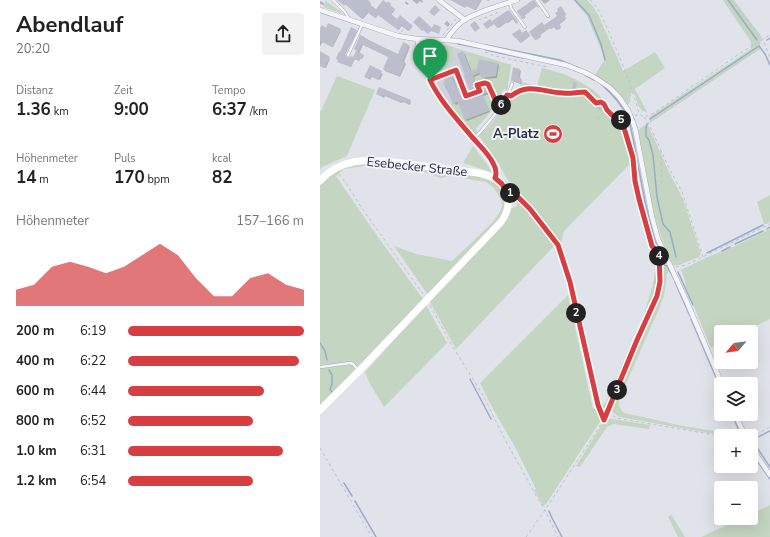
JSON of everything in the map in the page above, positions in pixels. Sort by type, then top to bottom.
[{"type":"street","points":[[439,0],[465,20]]},
{"type":"street","points":[[446,40],[465,20],[476,14],[517,0]]},
{"type":"street","points":[[320,10],[398,36],[417,39],[446,40],[566,65],[594,77],[609,87],[624,103],[632,118],[656,233],[719,377]]},
{"type":"street","points":[[320,410],[502,222],[508,209],[507,193],[502,184],[495,178],[496,170],[494,164],[461,124],[436,90],[430,80],[417,39]]},
{"type":"street","name":"Esebecker Straße","points":[[320,181],[334,168],[351,163],[375,160],[478,173],[495,178]]},
{"type":"street","points":[[758,457],[770,474]]},
{"type":"lane","points":[[333,0],[345,12],[349,20]]},
{"type":"lane","points":[[537,0],[548,16]]},
{"type":"lane","points":[[509,2],[511,8],[525,26]]},
{"type":"lane","points":[[348,54],[362,24]]},
{"type":"lane","points":[[430,80],[451,72]]},
{"type":"lane","points":[[473,139],[499,108],[512,84]]},
{"type":"lane","points":[[321,367],[350,363],[359,371]]},
{"type":"path","points":[[590,0],[602,16],[631,84],[639,114],[648,122],[669,168],[682,192],[703,257]]},
{"type":"path","points":[[731,0],[763,40],[770,57]]},
{"type":"path","points":[[476,14],[480,20],[497,13],[495,7]]},
{"type":"path","points":[[438,40],[459,15]]},
{"type":"path","points":[[644,117],[654,113],[742,52],[770,35]]},
{"type":"path","points":[[479,46],[482,50],[495,56],[548,67]]},
{"type":"path","points":[[430,80],[434,76],[441,60]]},
{"type":"path","points":[[451,72],[456,70],[466,96],[480,91],[477,85],[485,83],[488,84],[499,108]]},
{"type":"path","points":[[507,95],[511,96],[516,92],[527,88],[565,94],[585,92],[596,103],[601,102],[604,104],[616,120],[619,118],[622,121],[633,158],[635,181],[652,246],[659,253],[660,282],[657,296],[637,340],[608,412],[526,537]]},
{"type":"path","points":[[597,119],[607,110]]},
{"type":"path","points":[[632,118],[639,114]]},
{"type":"path","points":[[661,150],[662,188]]},
{"type":"path","points":[[334,168],[428,299],[450,342],[484,397],[502,434],[545,510],[558,537]]},
{"type":"path","points":[[507,193],[514,193],[521,199],[558,245],[570,282],[598,405],[604,420]]},
{"type":"path","points":[[672,268],[686,265],[770,224]]},
{"type":"path","points":[[608,412],[616,418],[714,435]]},
{"type":"path","points":[[758,434],[770,428]]},
{"type":"path","points":[[320,448],[372,537]]},
{"type":"shaded area","points":[[453,47],[511,65],[507,90],[504,89],[491,111],[476,128],[477,132],[475,135],[473,135],[437,90],[431,75],[435,76],[446,72],[444,67],[455,54]]},
{"type":"green space","points":[[326,0],[327,2],[344,14],[323,7]]},
{"type":"green space","points":[[573,0],[587,0],[596,11],[623,71],[655,52],[665,68],[635,89],[647,112],[642,111],[638,105],[634,92],[631,93],[630,102],[628,105],[609,86],[595,75],[605,59],[587,16]]},
{"type":"green space","points":[[723,0],[734,0],[761,36],[760,49],[650,123],[649,117],[751,49],[751,42]]},
{"type":"green space","points":[[426,43],[453,47],[455,54],[453,55],[455,60],[448,63],[449,66],[444,67],[446,72],[435,76],[431,75],[423,49],[423,45]]},
{"type":"green space","points":[[463,51],[511,65],[507,90],[504,89],[488,115],[476,128],[477,132],[475,135],[471,134],[449,106],[452,103],[458,102],[460,108],[483,94],[486,84],[486,82],[482,82],[476,84],[467,60],[470,59],[469,56],[466,57]]},
{"type":"green space","points":[[542,68],[566,75],[580,82],[593,90],[603,99],[618,120],[632,162],[564,231],[561,243],[505,176],[499,164],[479,136],[502,109],[511,90],[520,88],[521,82],[537,86]]},
{"type":"green space","points":[[337,76],[375,90],[347,156],[322,167],[320,170],[320,111]]},
{"type":"green space","points":[[647,123],[683,199],[701,254],[699,257],[679,265],[673,265],[669,257],[661,237],[653,208],[638,130]]},
{"type":"green space","points":[[473,146],[489,167],[491,172],[463,163]]},
{"type":"green space","points":[[369,162],[488,177],[502,188],[506,204],[503,215],[428,295],[394,246],[416,254],[452,261],[493,222],[501,210],[501,200],[493,187],[486,182],[457,177],[441,178],[423,172],[370,165],[344,169],[336,176],[423,299],[320,407],[320,185],[333,172]]},
{"type":"green space","points":[[770,195],[770,222],[764,224],[757,202]]},
{"type":"green space","points":[[518,201],[555,245],[456,349],[429,300],[510,209],[516,207]]},
{"type":"green space","points":[[770,229],[770,319],[758,325],[714,325],[714,346],[711,348],[686,287],[681,270],[705,258],[733,247]]},
{"type":"green space","points":[[665,266],[669,271],[667,274],[664,296],[620,397],[620,407],[624,413],[683,426],[714,431],[714,434],[620,417],[614,413],[611,408],[646,325],[644,324],[605,413],[603,414],[601,407],[606,402],[644,315],[653,284],[655,271]]},
{"type":"green space","points":[[568,295],[593,409],[597,408],[601,420],[546,504],[543,506],[534,490],[536,489],[515,447],[480,383]]},
{"type":"green space","points":[[426,305],[447,343],[384,407],[369,382],[365,372]]},
{"type":"green space","points":[[606,418],[650,425],[649,429],[613,424],[607,427],[580,467],[576,466]]},
{"type":"green space","points":[[770,505],[770,537],[701,537],[727,525],[758,525],[758,511]]},
{"type":"green space","points":[[671,514],[685,537],[678,537],[668,517]]},
{"type":"building","points":[[337,0],[368,0],[371,3],[369,4],[376,9],[383,0],[387,3],[388,1],[395,9],[391,14],[397,19],[400,15],[413,26],[408,31],[401,26],[398,30],[378,15],[375,18],[367,12],[362,19],[345,4],[344,6]]},
{"type":"building","points":[[450,0],[481,0],[475,10],[466,6],[465,8]]},
{"type":"building","points":[[533,0],[539,7],[538,8],[537,6],[524,15],[526,17],[522,19],[517,11]]},
{"type":"building","points":[[435,5],[440,10],[434,16],[429,12]]},
{"type":"building","points":[[561,6],[566,14],[564,15],[566,18],[559,24],[561,27],[556,30],[554,27],[549,28],[540,34],[541,36],[535,40],[529,32],[542,22],[544,25],[557,16],[555,13]]},
{"type":"building","points":[[508,10],[518,22],[516,24],[512,18],[497,28],[492,21]]},
{"type":"building","points":[[419,16],[432,28],[434,24],[441,27],[439,34],[431,31],[428,34],[423,30],[422,31],[413,22]]},
{"type":"building","points":[[490,19],[494,24],[487,29],[483,24]]},
{"type":"building","points":[[475,21],[480,28],[475,32],[470,25]]},
{"type":"building","points":[[328,23],[341,29],[332,47],[320,41],[320,28],[322,25],[326,28]]},
{"type":"building","points":[[351,27],[357,30],[345,54],[348,58],[351,56],[353,57],[356,51],[364,55],[359,61],[354,59],[351,67],[337,62],[338,60],[336,59]]},
{"type":"building","points":[[520,29],[522,33],[526,30],[530,35],[520,43],[512,34]]},
{"type":"building","points":[[360,35],[398,54],[403,42],[409,45],[402,61],[405,62],[399,76],[383,69],[388,57],[362,44],[358,51],[354,49]]},
{"type":"building","points":[[320,51],[330,57],[324,68],[320,66]]},
{"type":"building","points":[[463,51],[471,71],[477,69],[479,59],[498,63],[496,76],[482,78],[479,73],[473,76],[478,88],[485,85],[488,92],[483,94],[489,111],[465,120],[458,102],[453,104],[446,86],[443,83],[445,82],[443,78],[451,75],[462,100],[472,96],[457,54]]},
{"type":"building","points":[[370,65],[382,71],[378,80],[370,76],[369,79],[364,77]]},
{"type":"building","points":[[513,67],[520,69],[518,77],[521,78],[520,83],[511,81]]},
{"type":"building","points":[[573,82],[577,83],[575,91],[572,91]]},
{"type":"building","points":[[379,87],[411,100],[409,104],[402,101],[401,103],[383,95],[383,97],[376,94]]},
{"type":"building","points":[[600,103],[604,108],[601,111],[596,106]]},
{"type":"waterway","points":[[575,0],[589,15],[601,44],[605,60]]},
{"type":"waterway","points":[[728,0],[757,40]]},
{"type":"waterway","points":[[458,44],[479,48]]},
{"type":"waterway","points":[[486,45],[560,60],[581,69]]},
{"type":"waterway","points":[[650,119],[759,46],[770,65]]},
{"type":"waterway","points":[[486,50],[523,58]]},
{"type":"waterway","points":[[585,75],[594,80]]},
{"type":"waterway","points":[[601,84],[623,108],[628,118]]},
{"type":"waterway","points":[[629,120],[645,202],[658,248]]},
{"type":"waterway","points":[[647,124],[646,136],[649,140],[653,155],[657,197],[663,224],[670,232],[676,257]]},
{"type":"waterway","points":[[517,199],[554,242],[567,283]]},
{"type":"waterway","points":[[707,253],[763,225]]},
{"type":"waterway","points":[[735,244],[763,231]]},
{"type":"waterway","points":[[722,251],[730,247]]},
{"type":"waterway","points":[[663,258],[665,262],[664,265],[667,266],[674,279]]},
{"type":"waterway","points":[[656,285],[657,271]]},
{"type":"waterway","points":[[678,272],[693,305]]},
{"type":"waterway","points":[[675,282],[690,316]]},
{"type":"waterway","points":[[568,286],[596,406]]},
{"type":"waterway","points":[[691,319],[716,377]]},
{"type":"waterway","points":[[320,343],[325,351],[327,360]]},
{"type":"waterway","points":[[329,370],[332,375],[332,384],[330,389],[332,392]]},
{"type":"waterway","points":[[470,379],[491,419]]},
{"type":"waterway","points":[[735,421],[738,429]]},
{"type":"waterway","points":[[770,431],[752,440],[770,467]]},
{"type":"waterway","points":[[758,462],[770,479]]},
{"type":"waterway","points":[[344,483],[352,496]]},
{"type":"waterway","points":[[355,501],[376,537]]},
{"type":"waterway","points":[[549,511],[562,537]]},
{"type":"place","name":"A-Platz","points":[[553,134]]},
{"type":"route","points":[[456,70],[466,96],[480,91],[477,85],[485,83],[488,84],[499,108],[507,95],[511,96],[525,88],[565,94],[585,92],[596,103],[600,101],[604,104],[607,110],[616,119],[619,118],[622,121],[633,158],[635,181],[652,246],[659,253],[660,282],[657,296],[604,420],[598,405],[570,282],[558,245],[521,199],[514,193],[507,193],[502,184],[495,178],[496,170],[494,164],[461,124],[430,80],[456,70]]}]
